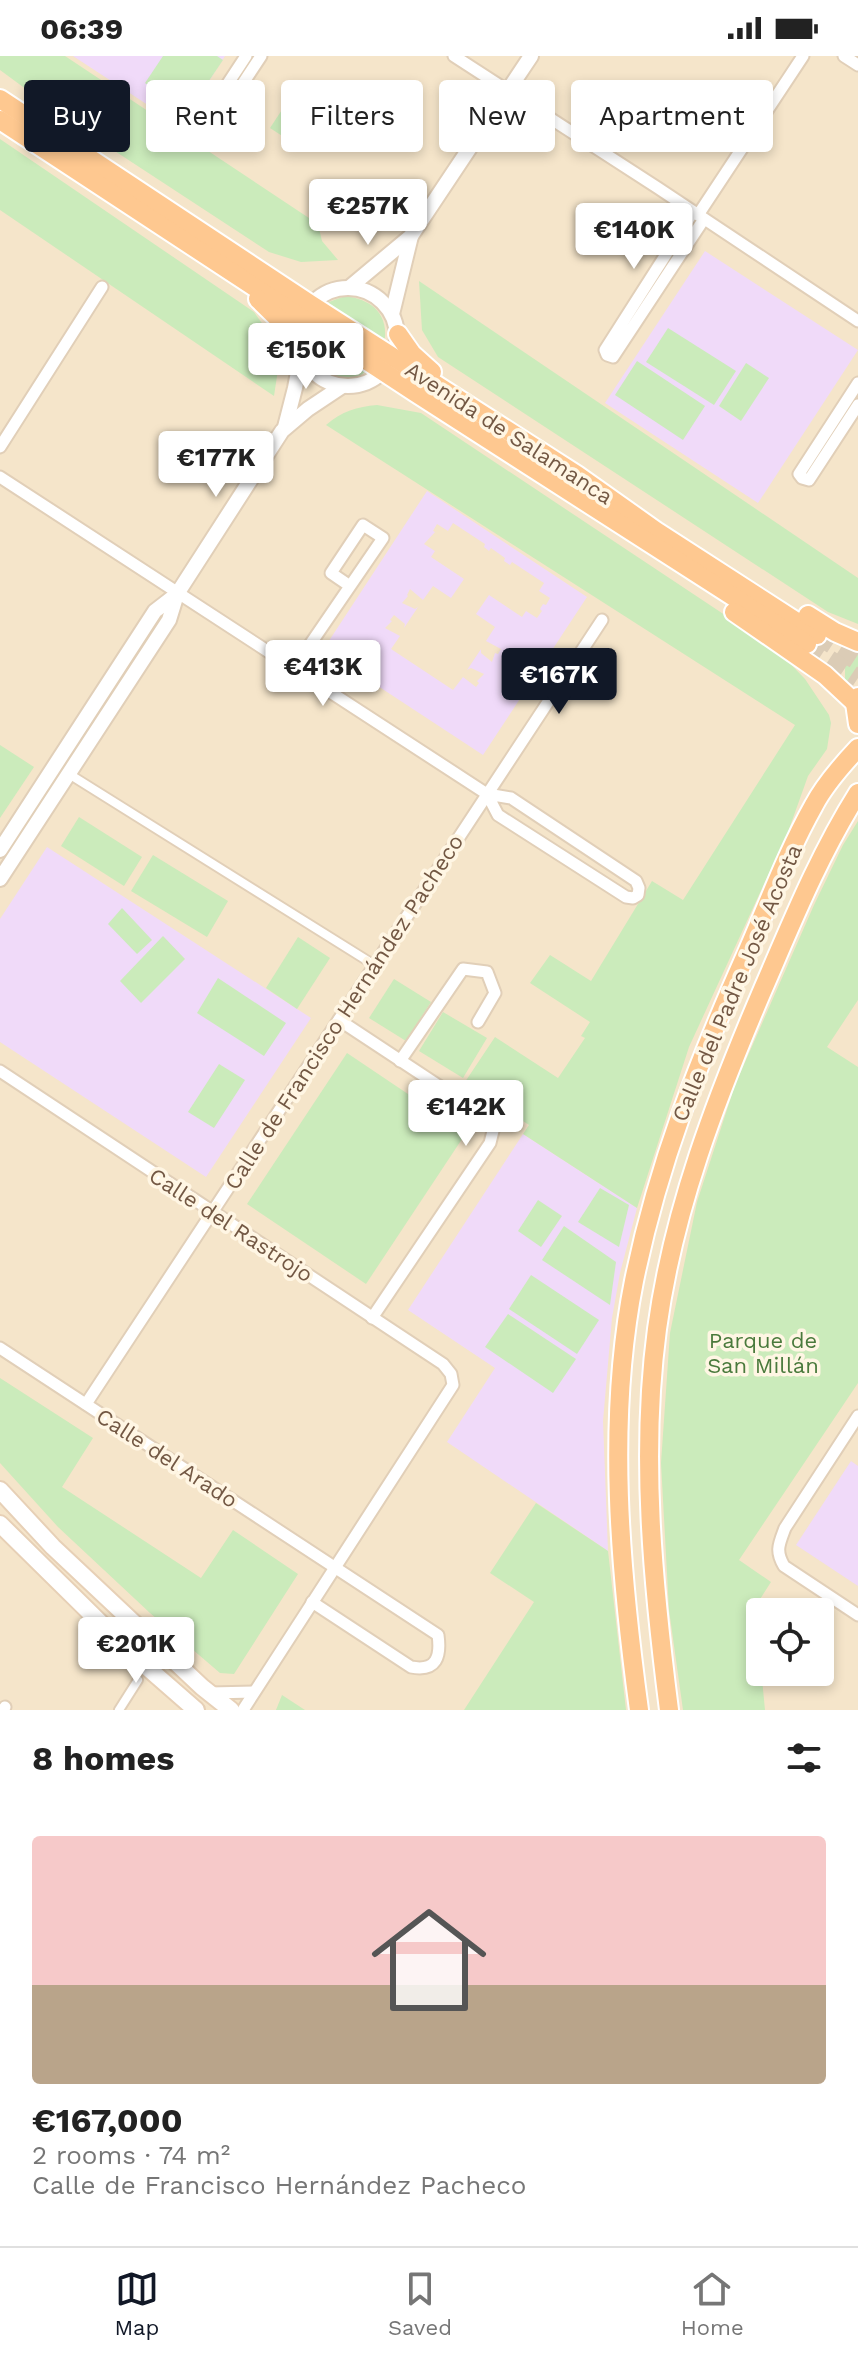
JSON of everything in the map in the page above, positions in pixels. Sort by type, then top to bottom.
[{"type":"highway","name":"Avenida de Salamanca","points":[[0,99],[306,311],[812,640]]},
{"type":"highway","name":"Avenida de Salamanca","points":[[0,120],[241,278],[306,311]]},
{"type":"highway","points":[[241,278],[300,348]]},
{"type":"highway","points":[[398,334],[412,354],[437,377],[442,387]]},
{"type":"highway","name":"Avenida de Salamanca","points":[[389,364],[442,387],[572,483]]},
{"type":"highway","points":[[572,483],[604,485],[823,625],[858,642]]},
{"type":"highway","points":[[572,483],[598,521],[783,645],[856,700],[858,724]]},
{"type":"highway","name":"Calle del Padre José Acosta","points":[[639,1710],[623,1571],[619,1431],[626,1333],[634,1282],[655,1193],[701,1057],[814,804],[858,748]]},
{"type":"highway","name":"Calle del Padre José Acosta","points":[[669,1710],[655,1586],[650,1497],[652,1387],[657,1329],[667,1276],[683,1203],[727,1073],[809,882],[835,829],[858,793]]},
{"type":"main road","points":[[0,1492],[9,1512],[9,1522],[2,1531]]},
{"type":"main road","points":[[0,1492],[209,1702]]},
{"type":"main road","points":[[2,1531],[27,1536],[53,1547]]},
{"type":"main road","points":[[2,1531],[196,1710]]},
{"type":"main road","points":[[106,1629],[134,1641],[209,1702],[231,1710]]},
{"type":"street","points":[[246,56],[221,94],[226,103],[232,100],[261,56]]},
{"type":"street","points":[[454,56],[491,80]]},
{"type":"street","points":[[515,80],[531,56]]},
{"type":"street","points":[[698,215],[613,357],[607,355],[605,350],[803,56]]},
{"type":"street","points":[[844,56],[858,65]]},
{"type":"street","points":[[555,122],[858,321]]},
{"type":"street","points":[[350,287],[411,236],[467,152]]},
{"type":"street","points":[[392,314],[411,236]]},
{"type":"street","points":[[0,447],[102,287]]},
{"type":"street","points":[[0,879],[169,620],[177,594],[285,427],[295,388],[300,348],[306,311],[328,291],[350,287],[372,293],[382,300],[392,314],[398,334],[389,364],[368,384],[341,387],[321,379],[300,348]]},
{"type":"street","points":[[858,383],[799,474],[802,478],[809,480],[858,405]]},
{"type":"street","points":[[285,427],[341,387]]},
{"type":"street","points":[[0,477],[487,794],[511,798],[636,881],[638,895],[626,897],[498,815],[487,794]]},
{"type":"street","points":[[294,668],[383,538],[363,525],[331,573],[350,586]]},
{"type":"street","points":[[0,850],[155,611],[177,594]]},
{"type":"street","name":"Calle de Francisco Hernández Pacheco","points":[[86,1404],[602,620]]},
{"type":"street","points":[[69,774],[368,961]]},
{"type":"street","points":[[400,1061],[463,969],[487,972],[495,993],[478,1022]]},
{"type":"street","points":[[339,1020],[486,1117],[494,1127],[490,1143],[372,1318]]},
{"type":"street","name":"Calle del Rastrojo","points":[[0,1071],[443,1364],[451,1374],[453,1385],[335,1567]]},
{"type":"street","name":"Calle del Arado","points":[[0,1348],[438,1635],[440,1652],[435,1663],[422,1669],[411,1667],[312,1602]]},
{"type":"street","points":[[858,1416],[785,1528],[778,1546],[778,1556],[784,1566],[858,1615]]},
{"type":"street","points":[[243,1710],[335,1567]]},
{"type":"street","points":[[119,1710],[138,1680]]},
{"type":"street","points":[[209,1702],[254,1692]]},
{"type":"shaded area","points":[[0,56],[858,56],[858,1710],[0,1710]]},
{"type":"shaded area","points":[[73,56],[225,56],[210,80],[146,80],[146,104],[130,93],[130,80],[110,80]]},
{"type":"shaded area","points":[[705,251],[858,350],[758,503],[605,403]]},
{"type":"shaded area","points":[[427,491],[587,597],[483,755],[323,650]],"holes":[[[453,523],[485,544],[484,547],[489,551],[491,548],[510,565],[512,562],[544,583],[539,591],[550,598],[546,605],[543,604],[537,618],[526,611],[522,617],[489,595],[476,614],[495,627],[486,641],[501,649],[498,654],[495,653],[492,662],[481,653],[481,649],[467,670],[471,668],[484,674],[477,681],[479,683],[476,687],[463,677],[453,690],[391,649],[400,636],[385,628],[394,615],[405,624],[404,628],[418,607],[415,609],[402,603],[410,589],[423,600],[433,586],[451,598],[464,579],[431,557],[435,551],[424,544],[435,532],[437,524],[448,531]]]},
{"type":"shaded area","points":[[47,847],[311,1018],[206,1177],[0,1042],[0,919]]},
{"type":"shaded area","points":[[523,1134],[637,1208],[612,1318],[603,1421],[608,1551],[447,1442],[495,1368],[408,1310]]},
{"type":"shaded area","points":[[851,1461],[858,1466],[858,1586],[796,1545]]},
{"type":"green space","points":[[0,56],[65,56],[101,80],[24,80],[24,88],[0,70]]},
{"type":"green space","points":[[163,56],[217,56],[223,60],[210,80],[147,80]]},
{"type":"green space","points":[[130,99],[146,110],[146,152],[210,152],[318,224],[322,241],[338,260],[301,262],[269,252],[116,152],[130,152]]},
{"type":"green space","points":[[281,111],[281,135],[270,128]]},
{"type":"green space","points":[[0,139],[254,312],[271,336],[279,363],[274,396],[0,210]]},
{"type":"green space","points":[[419,281],[858,578],[858,624],[828,612],[438,357],[422,330]]},
{"type":"green space","points":[[345,296],[362,300],[375,308],[383,320],[385,338],[382,340],[329,306],[329,302]]},
{"type":"green space","points":[[668,328],[736,371],[714,405],[646,362]]},
{"type":"green space","points":[[315,335],[367,370],[358,377],[348,379],[329,372],[315,356],[312,336]]},
{"type":"green space","points":[[637,361],[705,406],[683,440],[615,395]]},
{"type":"green space","points":[[746,363],[769,378],[741,421],[719,406]]},
{"type":"green space","points":[[377,405],[421,413],[776,649],[805,679],[829,715],[831,723],[827,749],[808,776],[788,832],[689,1047],[637,1208],[523,1134],[529,1125],[465,1082],[495,1037],[558,1078],[585,1038],[581,1036],[590,1022],[530,983],[550,955],[591,981],[652,881],[683,900],[795,725],[326,425],[350,410]]},
{"type":"green space","points":[[845,643],[858,648],[858,669],[850,683],[845,681]]},
{"type":"green space","points":[[0,745],[34,767],[0,818]]},
{"type":"green space","points":[[79,817],[142,857],[124,886],[61,846]]},
{"type":"green space","name":"Parque de San Millán","points":[[858,821],[858,1000],[827,1047],[858,1067],[858,1383],[739,1560],[771,1582],[761,1598],[746,1598],[746,1686],[763,1686],[765,1710],[683,1710],[669,1610],[661,1463],[670,1333],[697,1202],[735,1085],[843,845]]},
{"type":"green space","points":[[153,855],[228,901],[207,937],[131,891]]},
{"type":"green space","points":[[122,908],[152,940],[137,954],[108,924]]},
{"type":"green space","points":[[163,936],[185,959],[141,1003],[120,981]]},
{"type":"green space","points":[[298,937],[330,958],[297,1009],[266,988]]},
{"type":"green space","points":[[218,978],[286,1023],[264,1056],[197,1013]]},
{"type":"green space","points":[[394,979],[431,1002],[406,1041],[369,1018]]},
{"type":"green space","points":[[443,1012],[487,1038],[463,1078],[419,1051]]},
{"type":"green space","points":[[347,1053],[466,1133],[366,1284],[247,1204]]},
{"type":"green space","points":[[219,1064],[245,1080],[214,1128],[188,1112]]},
{"type":"green space","points":[[600,1188],[629,1205],[619,1247],[578,1222]]},
{"type":"green space","points":[[538,1200],[562,1216],[541,1247],[518,1231]]},
{"type":"green space","points":[[564,1226],[616,1262],[610,1305],[542,1260]]},
{"type":"green space","points":[[531,1275],[599,1320],[577,1354],[509,1309]]},
{"type":"green space","points":[[508,1314],[576,1359],[553,1393],[485,1347]]},
{"type":"green space","points":[[0,1378],[93,1438],[62,1487],[201,1578],[233,1530],[298,1574],[234,1674],[220,1673],[150,1613],[58,1527],[0,1463]]},
{"type":"green space","points":[[536,1503],[608,1551],[626,1710],[464,1710],[534,1602],[490,1573]]},
{"type":"green space","points":[[282,1695],[305,1710],[276,1710]]},
{"type":"tunnel","points":[[817,635],[858,662]]},
{"type":"tunnel","points":[[807,644],[858,678]]}]
